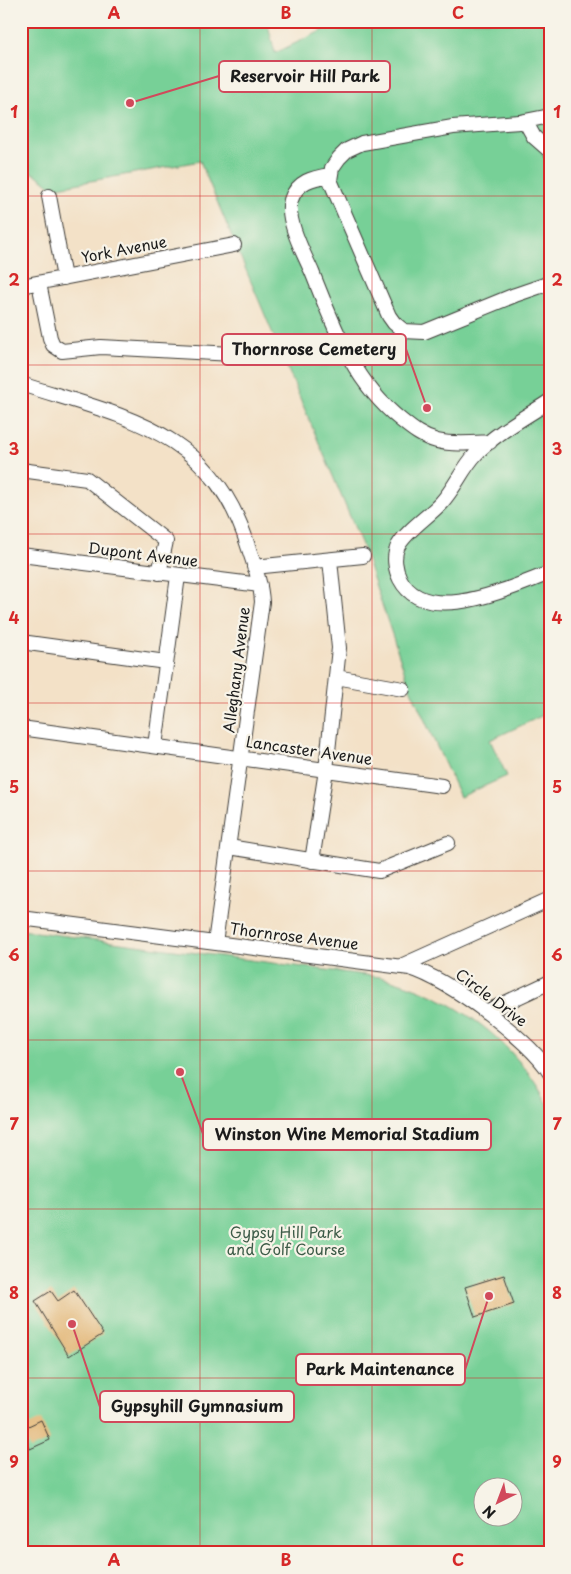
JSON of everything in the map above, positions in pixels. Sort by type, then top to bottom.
[{"type":"street","points":[[550,116],[525,122],[453,127],[362,143],[342,155],[330,175],[332,188],[389,316],[404,331],[424,332],[515,294],[550,283]]},
{"type":"street","points":[[525,122],[534,137],[550,150]]},
{"type":"street","points":[[330,175],[310,179],[300,186],[292,198],[290,213],[320,292],[352,365],[380,402],[417,433],[446,442],[490,442]]},
{"type":"street","points":[[49,196],[64,278]]},
{"type":"street","name":"York Avenue","points":[[21,286],[234,245]]},
{"type":"street","points":[[39,283],[50,338],[53,344],[62,351],[101,347],[252,355]]},
{"type":"street","name":"Alleghany Avenue","points":[[21,384],[146,425],[178,444],[208,473],[228,499],[241,526],[260,585],[262,602],[260,631],[215,943]]},
{"type":"street","points":[[550,401],[474,455],[441,503],[402,541],[395,556],[398,576],[413,594],[426,600],[439,602],[492,596],[550,573]]},
{"type":"street","points":[[21,470],[87,479],[166,541],[159,574]]},
{"type":"street","name":"Dupont Avenue","points":[[21,555],[159,574],[260,585]]},
{"type":"street","points":[[254,567],[363,556]]},
{"type":"street","points":[[312,861],[326,770],[339,648],[330,560]]},
{"type":"street","points":[[155,746],[178,576]]},
{"type":"street","points":[[21,642],[166,662]]},
{"type":"street","points":[[336,677],[403,689]]},
{"type":"street","name":"Lancaster Avenue","points":[[21,728],[442,786]]},
{"type":"street","points":[[229,847],[378,872],[448,843]]},
{"type":"street","points":[[401,966],[550,899]]},
{"type":"street","name":"Thornrose Avenue","points":[[21,918],[401,966]]},
{"type":"street","name":"Circle Drive","points":[[401,966],[423,972],[441,981],[486,1012],[531,1050],[548,1068]]},
{"type":"street","points":[[486,1012],[550,982]]},
{"type":"green space","points":[[21,21],[267,21],[275,53],[342,21],[550,21],[550,712],[490,740],[507,776],[460,797],[410,688],[362,545],[200,161],[53,188],[38,176],[21,167]]},
{"type":"green space","name":"Gypsy Hill Park and Golf Course","points":[[21,930],[380,977],[407,985],[457,1009],[480,1024],[519,1061],[550,1108],[550,1553],[21,1553]]},
{"type":"building","points":[[504,1275],[514,1304],[475,1317],[465,1287]]},
{"type":"building","points":[[74,1290],[103,1334],[69,1356],[35,1301],[51,1291],[58,1301]]},
{"type":"building","points":[[41,1420],[50,1440],[30,1449],[22,1429]]},
{"type":"place","name":"Reservoir Hill Park","points":[[130,103]]},
{"type":"place","name":"Thornrose Cemetery","points":[[427,408]]},
{"type":"place","name":"Winston Wine Memorial Stadium","points":[[180,1072]]},
{"type":"place","name":"Park Maintenance","points":[[489,1296]]},
{"type":"place","name":"Gypsyhill Gymnasium","points":[[72,1324]]}]
